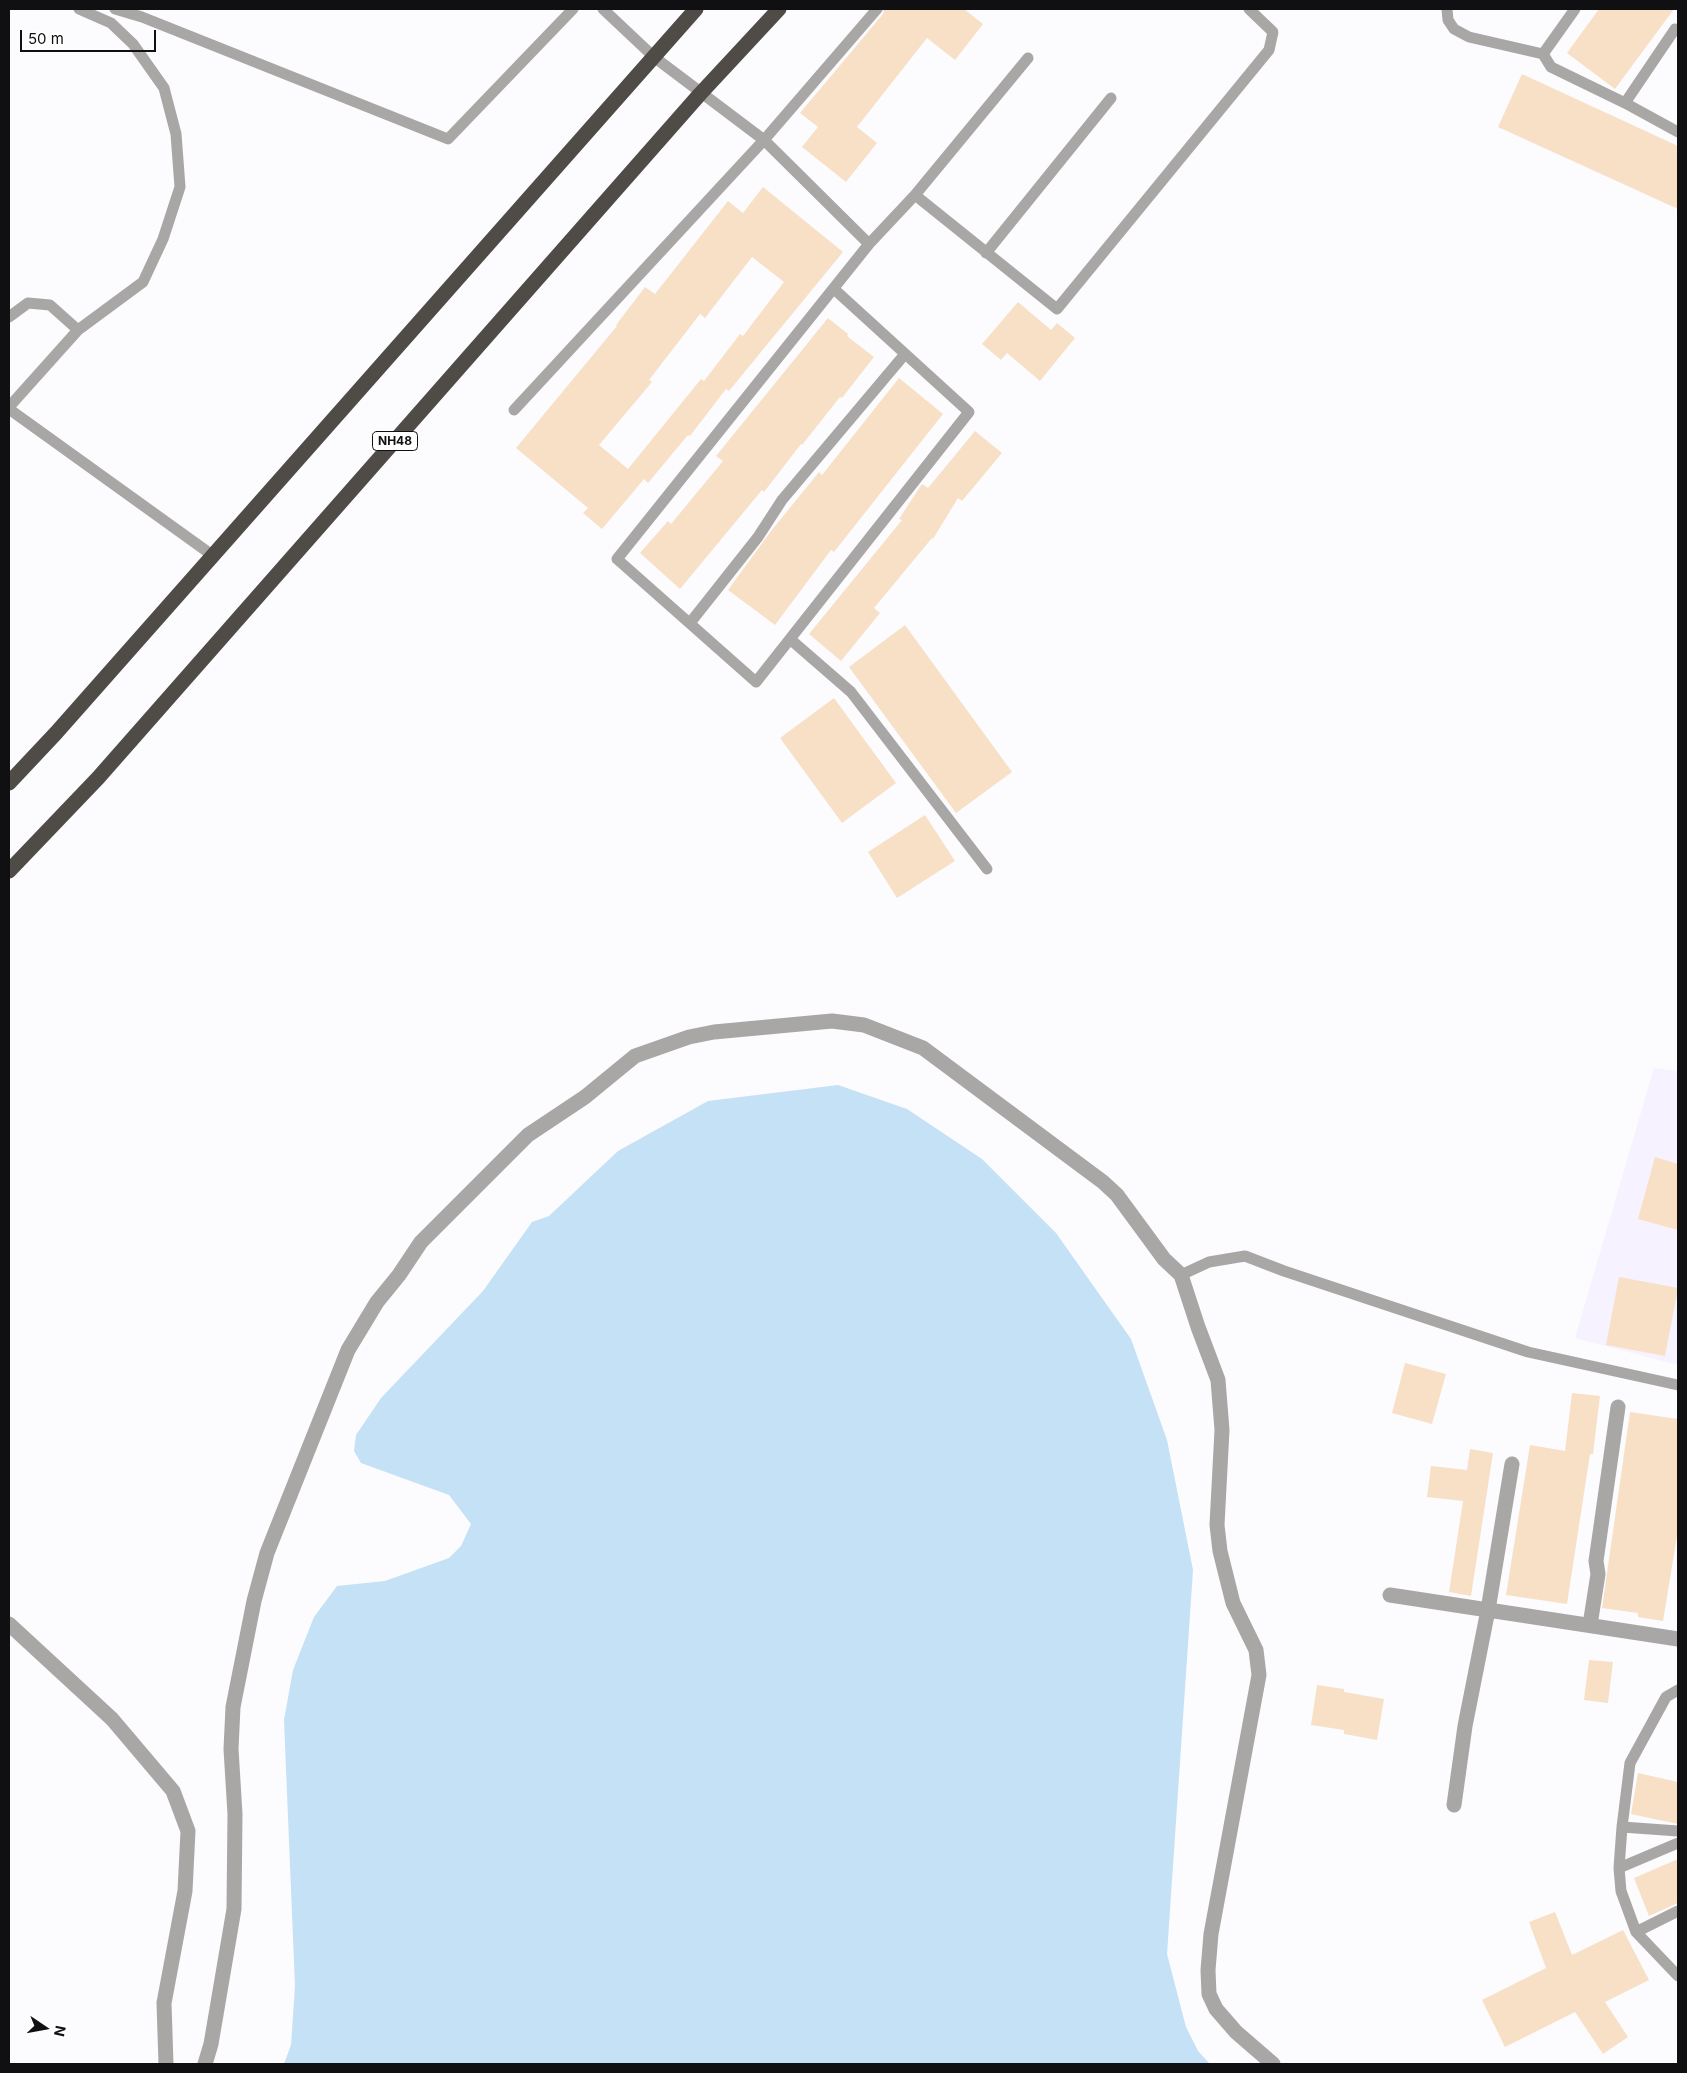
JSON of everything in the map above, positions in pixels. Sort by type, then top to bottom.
[{"type":"highway","points":[[9,783],[696,9]]},
{"type":"highway","name":"NH48","points":[[9,872],[98,778],[700,94],[779,9]]},
{"type":"street","points":[[206,2064],[234,1909],[235,1814],[231,1749],[233,1708],[254,1601],[267,1553],[348,1350],[377,1302],[399,1275],[421,1242],[528,1135],[585,1098],[635,1056],[688,1038],[714,1032],[832,1021],[864,1025],[923,1048],[1104,1182],[1117,1195],[1164,1260],[1182,1275],[1198,1327],[1218,1380],[1222,1430],[1217,1525],[1220,1551],[1233,1603],[1256,1650],[1260,1675],[1211,1934],[1208,1970],[1209,1994],[1216,2009],[1236,2032],[1273,2064]]},
{"type":"street","points":[[1590,1625],[1598,1574],[1596,1561],[1618,1407]]},
{"type":"street","points":[[1454,1805],[1465,1726],[1488,1610],[1512,1464]]},
{"type":"street","points":[[1390,1595],[1678,1639]]},
{"type":"street","points":[[9,1624],[112,1719],[173,1791],[188,1831],[185,1890],[164,2003],[166,2064]]},
{"type":"lane","points":[[79,9],[111,24],[133,44],[164,88],[176,134],[180,187],[163,239],[143,282],[78,330],[9,408],[212,556]]},
{"type":"lane","points":[[115,9],[142,17],[448,138],[573,9]]},
{"type":"lane","points":[[604,9],[654,57],[700,94],[764,140],[870,244]]},
{"type":"lane","points":[[514,410],[764,140],[877,9]]},
{"type":"lane","points":[[915,195],[1057,309],[1269,50],[1273,32],[1250,9]]},
{"type":"lane","points":[[1447,9],[1448,20],[1454,29],[1469,37],[1542,54],[1551,67],[1625,103],[1678,132]]},
{"type":"lane","points":[[1542,54],[1575,9]]},
{"type":"lane","points":[[1625,103],[1675,29],[1678,31]]},
{"type":"lane","points":[[834,289],[969,412],[756,682],[617,559],[870,244],[915,195],[1028,58]]},
{"type":"lane","points":[[986,253],[1111,98]]},
{"type":"lane","points":[[9,317],[28,304],[50,305],[78,330]]},
{"type":"lane","points":[[690,623],[758,537],[782,500],[905,354]]},
{"type":"lane","points":[[790,639],[851,692],[987,869]]},
{"type":"lane","points":[[1182,1275],[1209,1262],[1245,1256],[1284,1271],[1528,1352],[1678,1385]]},
{"type":"lane","points":[[1678,1690],[1666,1697],[1630,1763],[1619,1868],[1621,1891],[1636,1932],[1678,1976]]},
{"type":"lane","points":[[1622,1827],[1678,1831]]},
{"type":"lane","points":[[1619,1868],[1678,1844]]},
{"type":"lane","points":[[1636,1932],[1678,1912]]},
{"type":"shaded area","points":[[1654,1068],[1678,1071],[1678,1365],[1575,1338]]},
{"type":"water","points":[[838,1085],[907,1109],[982,1159],[1056,1233],[1131,1339],[1167,1440],[1193,1570],[1167,1954],[1186,2027],[1198,2051],[1210,2064],[284,2064],[291,2045],[295,1986],[284,1720],[293,1670],[314,1617],[337,1586],[385,1581],[449,1558],[461,1546],[471,1524],[449,1495],[361,1463],[354,1451],[356,1435],[381,1398],[483,1291],[532,1222],[549,1216],[618,1151],[708,1101]]},
{"type":"building","points":[[884,9],[964,9],[983,24],[955,60],[927,38],[857,127],[877,143],[846,182],[802,147],[818,127],[800,113],[883,14]]},
{"type":"building","points":[[1599,9],[1674,9],[1615,89],[1567,53]]},
{"type":"building","points":[[1522,74],[1678,146],[1678,209],[1498,127]]},
{"type":"building","points":[[763,187],[843,252],[729,391],[726,389],[690,436],[688,435],[648,483],[644,479],[602,529],[583,513],[588,508],[516,448],[617,326],[645,287],[655,294],[728,201],[743,213]],"holes":[[[752,257],[784,282],[743,336],[740,334],[704,381],[701,379],[628,469],[599,445],[652,382],[649,380],[700,314],[705,318]]]},
{"type":"building","points":[[1018,302],[1051,330],[1057,323],[1075,338],[1040,381],[1007,353],[1001,360],[982,344]]},
{"type":"building","points":[[828,318],[874,357],[842,398],[840,397],[801,444],[764,492],[762,490],[680,589],[640,553],[668,521],[671,524],[723,461],[716,456]]},
{"type":"building","points":[[899,378],[943,414],[834,552],[831,550],[775,625],[728,590],[771,531],[819,472],[822,475]]},
{"type":"building","points":[[975,431],[1002,453],[962,501],[958,498],[933,539],[874,608],[880,613],[841,661],[809,634],[902,520],[899,519],[922,484],[928,488]]},
{"type":"building","points":[[905,625],[1012,772],[956,813],[849,667]]},
{"type":"building","points":[[834,698],[896,783],[842,823],[780,738]]},
{"type":"building","points":[[925,815],[955,861],[897,898],[868,852]]},
{"type":"building","points":[[1655,1157],[1678,1164],[1678,1230],[1638,1219]]},
{"type":"building","points":[[1619,1277],[1678,1288],[1665,1356],[1606,1345]]},
{"type":"building","points":[[1405,1363],[1446,1374],[1432,1424],[1392,1413]]},
{"type":"building","points":[[1572,1393],[1600,1396],[1593,1454],[1590,1454],[1567,1604],[1506,1595],[1530,1445],[1565,1451]]},
{"type":"building","points":[[1630,1412],[1678,1419],[1678,1530],[1663,1621],[1638,1617],[1638,1613],[1602,1608]]},
{"type":"building","points":[[1470,1449],[1493,1453],[1471,1596],[1449,1592],[1463,1501],[1427,1497],[1431,1466],[1467,1470]]},
{"type":"building","points":[[1589,1660],[1613,1662],[1608,1703],[1584,1700]]},
{"type":"building","points":[[1317,1685],[1344,1689],[1344,1692],[1384,1699],[1377,1740],[1344,1734],[1344,1730],[1311,1725]]},
{"type":"building","points":[[1638,1773],[1678,1782],[1678,1824],[1631,1814]]},
{"type":"building","points":[[1678,1859],[1678,1903],[1649,1916],[1634,1878]]},
{"type":"building","points":[[1555,1912],[1572,1955],[1623,1930],[1649,1980],[1605,2002],[1628,2037],[1603,2054],[1575,2012],[1505,2047],[1482,2000],[1546,1968],[1529,1922]]}]
